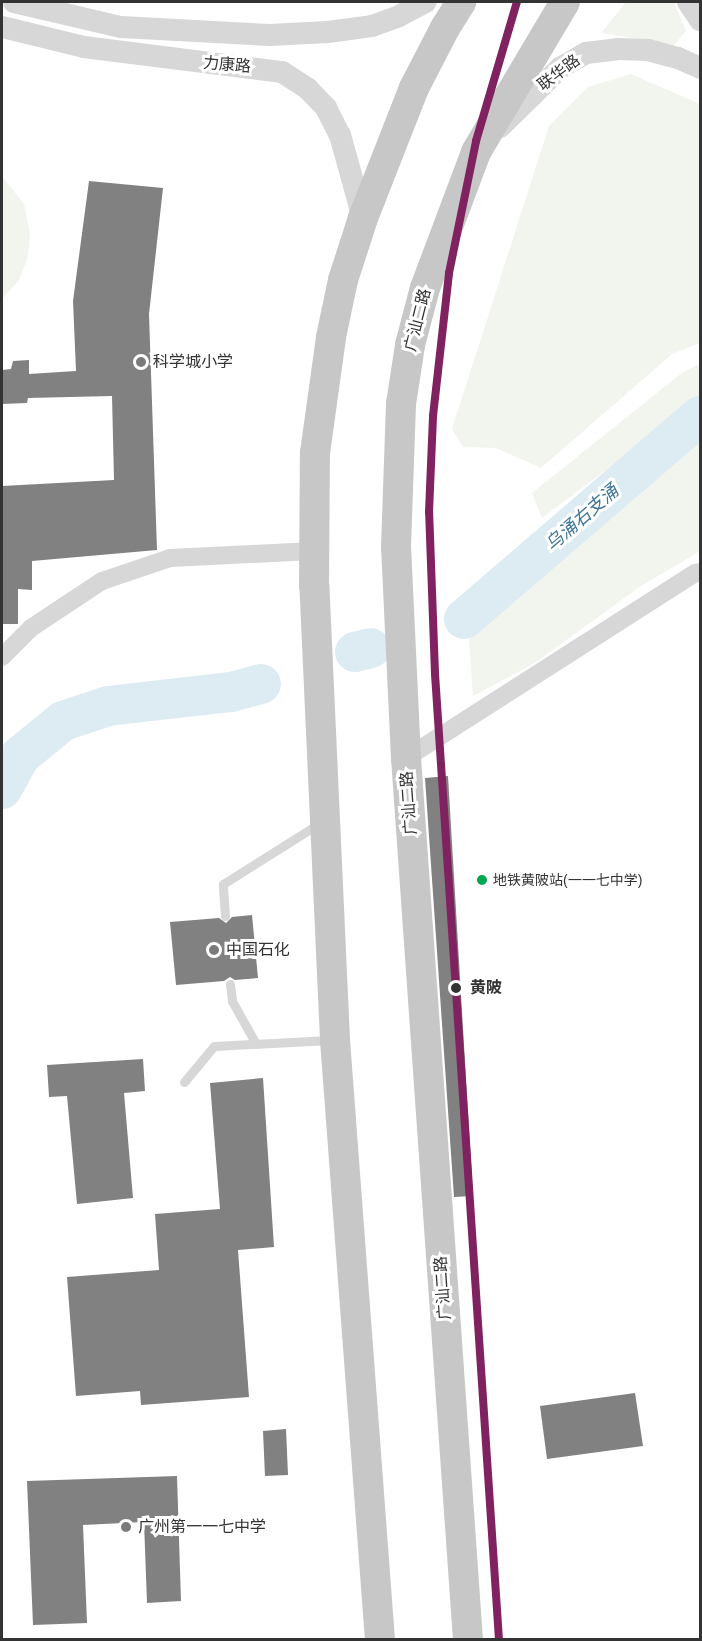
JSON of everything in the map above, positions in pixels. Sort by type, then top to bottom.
[{"type":"highway","points":[[380,1640],[335,1040],[314,586],[315,453],[322,395],[343,280],[363,218],[414,88],[461,2]]},
{"type":"highway","name":"广汕二路","points":[[468,1640],[406,758],[396,547],[400,404],[410,345],[425,288],[476,152],[565,2]]},
{"type":"street","name":"力康路","points":[[14,2],[68,17],[121,27],[270,35],[328,32],[372,26],[399,16],[425,2]]},
{"type":"street","points":[[688,2],[700,20]]},
{"type":"street","name":"力康路","points":[[2,27],[84,47],[282,72],[307,88],[326,108],[340,135],[363,218]]},
{"type":"street","name":"联华路","points":[[476,152],[543,83],[560,68],[586,53],[619,49],[648,50],[678,58],[700,68]]},
{"type":"street","points":[[2,657],[31,628],[102,581],[148,565],[170,558],[313,550]]},
{"type":"street","points":[[406,758],[695,573],[700,573]]},
{"type":"lane","points":[[225,916],[223,884],[324,820]]},
{"type":"lane","points":[[230,984],[232,1001],[256,1044]]},
{"type":"lane","points":[[184,1082],[214,1046],[335,1040]]},
{"type":"shaded area","points":[[626,2],[674,2],[686,31],[674,45],[601,33]]},
{"type":"shaded area","points":[[631,74],[700,104],[700,343],[672,354],[541,468],[496,448],[463,447],[452,429],[549,126],[588,87]]},
{"type":"shaded area","points":[[2,176],[24,204],[30,234],[28,257],[19,280],[2,299]]},
{"type":"shaded area","points":[[700,364],[700,404],[662,428],[542,518],[532,493],[683,372]]},
{"type":"shaded area","points":[[700,432],[700,551],[641,586],[532,665],[473,696],[468,627],[572,537]]},
{"type":"building","points":[[89,181],[163,188],[149,314],[157,550],[32,561],[32,590],[18,589],[18,624],[2,624],[2,486],[114,480],[112,396],[28,398],[27,403],[2,404],[2,370],[11,369],[13,361],[29,360],[29,374],[76,371],[73,301]]},
{"type":"building","points":[[448,776],[473,1196],[454,1197],[425,778]]},
{"type":"building","name":"中国石化","points":[[252,915],[258,978],[235,980],[230,977],[224,981],[176,985],[170,922],[219,918],[226,923],[232,917]]},
{"type":"building","points":[[143,1059],[145,1091],[124,1093],[133,1198],[77,1204],[67,1096],[49,1097],[47,1065]]},
{"type":"building","points":[[263,1078],[274,1247],[238,1250],[249,1397],[141,1405],[140,1391],[76,1396],[67,1277],[159,1270],[155,1214],[220,1209],[210,1083]]},
{"type":"building","points":[[635,1393],[643,1446],[547,1459],[540,1406]]},
{"type":"building","points":[[286,1429],[288,1475],[265,1476],[263,1431]]},
{"type":"building","points":[[177,1476],[181,1601],[147,1603],[144,1522],[83,1525],[87,1623],[33,1625],[27,1481]]},
{"type":"waterway","name":"乌涌右支涌","points":[[464,619],[700,416]]},
{"type":"waterway","name":"乌涌右支涌","points":[[355,652],[371,648]]},
{"type":"waterway","name":"乌涌右支涌","points":[[2,789],[20,756],[63,721],[108,706],[231,692],[261,684]]},
{"type":"transit line","points":[[499,1640],[435,673],[429,512],[433,416],[449,273],[476,141],[517,2]]},
{"type":"place","name":"科学城小学","points":[[141,362]]},
{"type":"place","name":"地铁黄陂站(一一七中学)","points":[[482,880]]},
{"type":"place","name":"中国石化","points":[[214,950]]},
{"type":"place","name":"黄陂","points":[[456,988]]},
{"type":"place","name":"广州第一一七中学","points":[[126,1527]]}]
